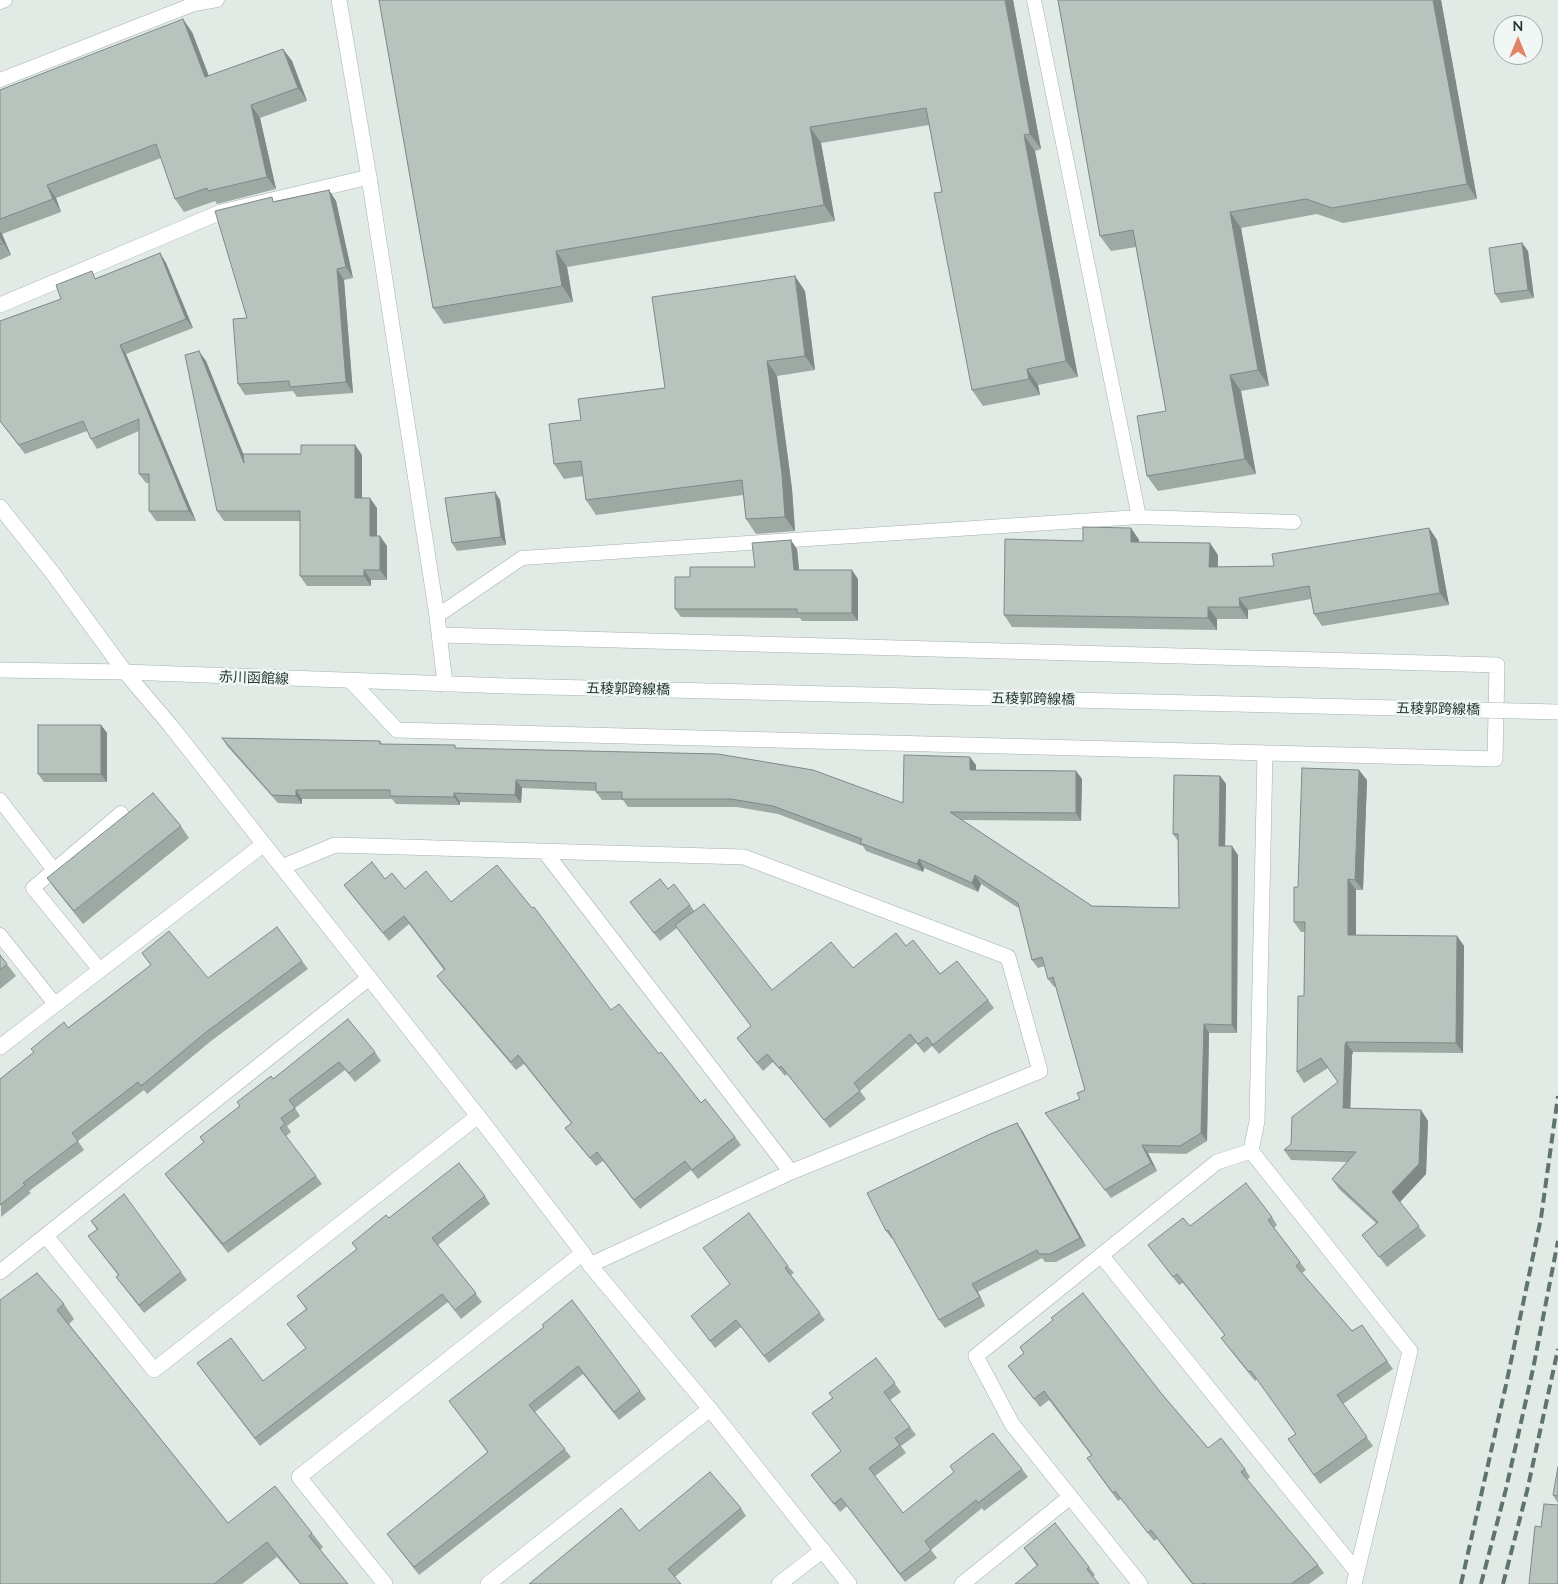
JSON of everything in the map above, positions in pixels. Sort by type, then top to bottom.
[{"type":"street","points":[[339,0],[369,177],[440,635],[445,684]]},
{"type":"street","points":[[0,305],[221,212],[369,177]]},
{"type":"street","points":[[0,507],[51,571],[125,672],[264,844],[478,1116],[586,1259],[710,1409],[849,1584]]},
{"type":"street","points":[[351,681],[397,730],[1265,755],[1495,759],[1497,665],[440,635]]},
{"type":"street","name":"赤川函館線","points":[[0,670],[125,672],[507,686]]},
{"type":"street","name":"五稜郭跨線橋","points":[[507,686],[1558,712]]},
{"type":"street","points":[[1265,755],[1257,1121],[1251,1151],[1410,1350],[1356,1578]]},
{"type":"street","points":[[0,1048],[264,844]]},
{"type":"street","points":[[282,867],[335,845],[744,857],[1008,957],[1040,1071],[791,1172],[586,1259],[299,1477],[386,1584]]},
{"type":"street","points":[[545,852],[791,1172]]},
{"type":"street","points":[[0,1272],[369,978]]},
{"type":"street","points":[[46,1236],[154,1370],[478,1116]]},
{"type":"street","points":[[1140,1584],[1012,1424],[976,1356],[1218,1162],[1251,1151]]},
{"type":"street","points":[[1101,1255],[1356,1578]]},
{"type":"street","points":[[488,1584],[710,1409]]},
{"type":"street","points":[[962,1584],[1070,1498]]},
{"type":"street","points":[[779,1584],[823,1550]]},
{"type":"lane","points":[[0,2],[5,0]]},
{"type":"lane","points":[[0,80],[194,4],[217,0]]},
{"type":"lane","points":[[1034,0],[1139,517]]},
{"type":"lane","points":[[437,616],[522,558],[1139,517],[1294,522]]},
{"type":"lane","points":[[0,800],[54,870]]},
{"type":"lane","points":[[100,970],[33,888],[121,813]]},
{"type":"lane","points":[[0,936],[55,1004]]},
{"type":"building","points":[[379,0],[1005,0],[1030,134],[1024,135],[1066,361],[1027,369],[1029,379],[972,390],[934,193],[942,192],[926,108],[810,127],[824,205],[556,251],[562,286],[433,308]]},
{"type":"building","points":[[1058,0],[1433,0],[1467,184],[1332,208],[1306,199],[1230,212],[1258,370],[1230,375],[1245,459],[1147,476],[1137,416],[1166,411],[1133,230],[1100,236]]},
{"type":"building","points":[[183,19],[205,77],[283,49],[298,88],[251,105],[267,177],[208,191],[207,188],[175,199],[156,144],[47,185],[53,199],[0,219],[0,90]]},
{"type":"building","points":[[329,190],[346,267],[337,269],[346,382],[290,387],[289,381],[238,384],[233,319],[247,318],[215,211],[272,197],[273,202]]},
{"type":"building","points":[[1522,243],[1528,290],[1495,294],[1489,248]]},
{"type":"building","points":[[160,253],[186,319],[120,345],[189,511],[149,511],[149,474],[139,474],[139,419],[91,439],[83,421],[19,445],[0,421],[0,321],[61,299],[56,285],[92,271],[95,279]]},
{"type":"building","points":[[795,276],[805,356],[767,361],[782,474],[785,517],[746,519],[742,480],[586,500],[581,461],[554,464],[549,424],[581,420],[578,399],[665,388],[652,297]]},
{"type":"building","points":[[199,351],[244,463],[243,454],[301,454],[301,445],[355,445],[355,498],[370,498],[370,536],[380,536],[380,570],[364,570],[364,576],[300,576],[300,511],[217,511],[185,355]]},
{"type":"building","points":[[495,492],[501,537],[452,543],[445,498]]},
{"type":"building","points":[[1083,527],[1131,528],[1131,542],[1210,543],[1209,567],[1274,566],[1272,554],[1429,528],[1440,593],[1314,614],[1309,586],[1239,598],[1240,607],[1208,607],[1208,618],[1004,615],[1005,539],[1083,541]]},
{"type":"building","points":[[791,540],[794,570],[852,570],[852,613],[797,613],[797,609],[675,609],[675,577],[690,577],[690,567],[755,567],[752,543]]},
{"type":"building","points":[[38,725],[101,725],[101,774],[38,774]]},
{"type":"building","points":[[222,738],[380,741],[380,744],[455,745],[455,748],[718,754],[813,770],[903,803],[904,755],[970,757],[970,770],[1076,771],[1076,813],[950,812],[1092,906],[1179,908],[1178,834],[1173,834],[1174,775],[1220,776],[1219,846],[1232,846],[1232,1025],[1204,1024],[1201,1133],[1180,1146],[1142,1145],[1151,1163],[1105,1190],[1045,1113],[1080,1099],[1077,1093],[1085,1090],[1053,977],[1048,979],[1042,957],[1032,960],[1018,903],[975,875],[972,883],[919,859],[917,864],[860,843],[862,839],[773,806],[731,799],[622,799],[622,792],[596,792],[596,783],[516,780],[515,795],[454,793],[454,797],[390,796],[390,790],[296,790],[296,796],[272,795]]},
{"type":"building","points":[[1302,768],[1359,770],[1355,880],[1348,879],[1348,935],[1457,936],[1456,1043],[1346,1042],[1345,1045],[1343,1108],[1421,1110],[1419,1164],[1392,1192],[1419,1226],[1379,1257],[1362,1235],[1378,1222],[1332,1179],[1356,1152],[1284,1150],[1291,1144],[1292,1117],[1338,1082],[1321,1058],[1297,1072],[1298,996],[1304,996],[1305,922],[1294,922],[1294,887],[1298,887]]},
{"type":"building","points":[[153,793],[181,826],[74,911],[47,878]]},
{"type":"building","points":[[372,862],[385,879],[392,873],[405,889],[426,871],[451,902],[497,865],[532,908],[534,907],[611,1010],[619,1004],[659,1054],[661,1052],[701,1103],[705,1099],[735,1137],[692,1170],[685,1161],[634,1200],[597,1152],[590,1158],[565,1128],[572,1123],[518,1055],[511,1062],[437,976],[445,969],[404,916],[383,933],[344,885]]},
{"type":"building","points":[[660,879],[668,889],[674,884],[690,905],[654,933],[630,902]]},
{"type":"building","points":[[704,904],[772,990],[831,942],[853,968],[896,933],[906,946],[913,940],[940,974],[957,961],[988,1000],[933,1045],[927,1037],[918,1044],[910,1034],[854,1083],[860,1091],[824,1120],[781,1066],[779,1068],[767,1054],[757,1063],[737,1038],[751,1026],[675,925]]},
{"type":"building","points":[[277,927],[302,961],[205,1033],[141,1086],[138,1082],[72,1133],[78,1141],[23,1183],[25,1185],[0,1205],[0,1079],[34,1052],[31,1049],[64,1022],[68,1028],[151,965],[142,953],[169,931],[208,978]]},
{"type":"building","points":[[0,955],[7,964],[0,970]]},
{"type":"building","points":[[348,1019],[375,1052],[349,1073],[339,1062],[289,1100],[295,1108],[281,1118],[285,1124],[280,1128],[316,1176],[223,1244],[165,1174],[204,1142],[200,1137],[240,1106],[237,1102],[271,1076],[273,1079]]},
{"type":"building","points":[[1017,1123],[1080,1238],[1050,1254],[1039,1254],[1037,1250],[972,1284],[980,1297],[939,1320],[888,1230],[886,1231],[867,1193]]},
{"type":"building","points":[[459,1163],[485,1196],[432,1238],[476,1293],[455,1310],[442,1294],[255,1438],[197,1363],[231,1338],[263,1381],[306,1348],[287,1324],[307,1309],[297,1296],[357,1249],[352,1243],[386,1215],[389,1218]]},
{"type":"building","points":[[1246,1183],[1272,1217],[1268,1220],[1300,1262],[1296,1266],[1352,1331],[1362,1325],[1387,1361],[1337,1395],[1367,1437],[1314,1475],[1288,1439],[1296,1434],[1251,1371],[1249,1372],[1221,1338],[1225,1335],[1177,1274],[1173,1277],[1148,1245],[1183,1218],[1190,1226]]},
{"type":"building","points":[[124,1194],[181,1272],[139,1305],[116,1277],[119,1275],[88,1236],[98,1229],[91,1221]]},
{"type":"building","points":[[749,1213],[788,1266],[785,1268],[820,1313],[764,1356],[736,1320],[710,1341],[691,1316],[730,1284],[703,1248]]},
{"type":"building","points":[[37,1273],[64,1304],[57,1310],[228,1523],[275,1486],[312,1533],[309,1536],[348,1584],[301,1584],[267,1542],[214,1584],[0,1584],[0,1300]]},
{"type":"building","points":[[1083,1293],[1161,1393],[1208,1448],[1221,1438],[1245,1469],[1241,1472],[1318,1565],[1291,1584],[1193,1584],[1151,1530],[1148,1533],[1115,1491],[1113,1493],[1087,1458],[1092,1455],[1044,1391],[1034,1399],[1008,1366],[1024,1353],[1020,1347],[1053,1320],[1051,1318]]},
{"type":"building","points":[[572,1300],[640,1391],[614,1412],[578,1366],[529,1405],[565,1449],[414,1567],[387,1534],[488,1452],[449,1401],[544,1327],[542,1325]]},
{"type":"building","points":[[876,1358],[895,1383],[884,1392],[910,1427],[895,1438],[900,1445],[869,1468],[903,1513],[954,1472],[950,1466],[993,1433],[1022,1469],[978,1503],[976,1500],[925,1541],[931,1550],[900,1574],[841,1498],[834,1504],[811,1475],[841,1451],[812,1413],[833,1398],[829,1393]]},
{"type":"building","points":[[1558,1467],[1558,1496],[1553,1495]]},
{"type":"building","points":[[710,1472],[741,1508],[668,1569],[681,1584],[529,1584],[621,1508],[639,1531]]},
{"type":"building","points":[[1544,1504],[1558,1505],[1558,1584],[1529,1584],[1535,1526],[1541,1527]]},
{"type":"building","points":[[1055,1523],[1089,1567],[1087,1569],[1099,1584],[1015,1584],[1038,1565],[1024,1548]]},
{"type":"railway","points":[[1461,1584],[1541,1218],[1558,1096]]},
{"type":"railway","points":[[1481,1584],[1506,1489],[1533,1369],[1558,1241]]},
{"type":"railway","points":[[1503,1584],[1527,1491],[1558,1349]]}]
